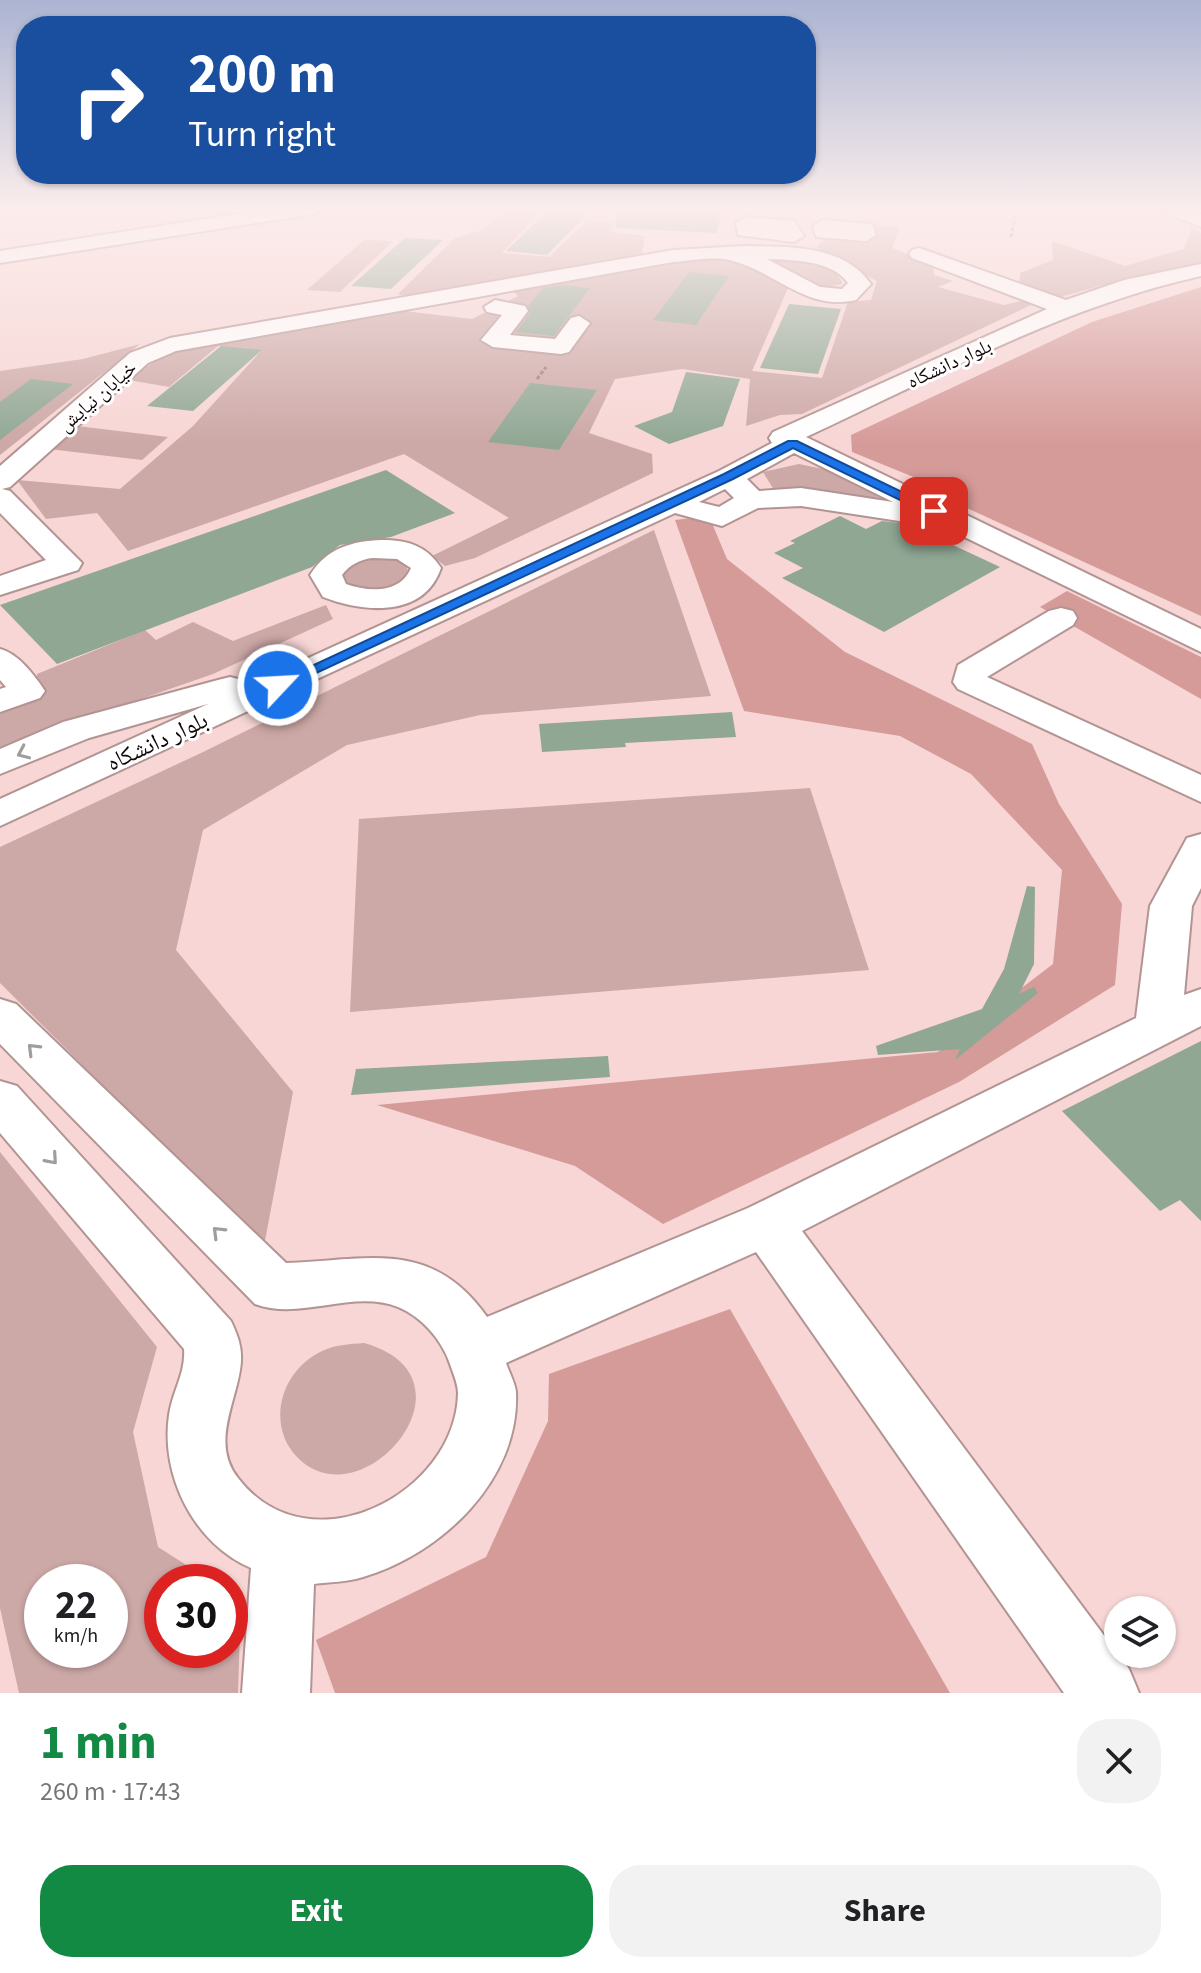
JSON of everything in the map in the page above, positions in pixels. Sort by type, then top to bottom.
[{"type":"street","name":"خیابان نیایش","points":[[0,481],[147,353],[170,345],[395,305],[491,298],[539,287]]},
{"type":"street","name":"خیابان نیایش","points":[[798,287],[815,294],[837,296],[856,290],[856,287]]},
{"type":"street","points":[[1009,287],[1066,308]]},
{"type":"street","name":"بلوار دانشکاه","points":[[0,814],[729,477],[794,439],[1066,308],[1126,287]]},
{"type":"street","name":"بلوار دانشکاه","points":[[794,439],[951,378],[1090,310],[1163,287]]},
{"type":"street","points":[[491,298],[517,311],[493,340],[561,347],[579,323]]},
{"type":"street","points":[[0,790],[794,439],[1201,625]]},
{"type":"street","points":[[859,470],[961,524],[1201,642]]},
{"type":"street","points":[[729,477],[752,500]]},
{"type":"street","points":[[0,497],[67,563],[0,586]]},
{"type":"street","points":[[672,503],[722,517],[752,500],[801,497],[846,502],[961,524]]},
{"type":"street","points":[[1061,618],[970,672],[970,682],[1201,790]]},
{"type":"street","points":[[0,659],[28,691],[0,701]]},
{"type":"street","points":[[0,763],[76,730],[230,687]]},
{"type":"street","points":[[0,832],[79,793],[169,735]]},
{"type":"street","points":[[476,1349],[766,1224],[1180,1017],[1171,906],[1201,847]]},
{"type":"street","points":[[0,1016],[274,1287],[305,1288],[340,1279],[374,1278],[407,1285],[435,1300],[459,1321],[476,1349],[485,1382],[484,1417],[474,1452],[454,1486],[435,1506],[390,1538],[351,1550],[311,1553],[273,1545],[241,1527],[216,1501],[201,1469],[196,1434],[202,1398],[215,1365],[211,1339],[0,1100]]},
{"type":"street","points":[[766,1224],[1105,1693]]},
{"type":"street","points":[[276,1693],[284,1547]]},
{"type":"shaded area","points":[[310,287],[345,287],[340,292],[307,290]]},
{"type":"shaded area","points":[[405,287],[462,287],[408,297],[398,294]]},
{"type":"shaded area","points":[[521,287],[786,287],[752,371],[822,378],[848,302],[871,300],[875,287],[938,287],[1004,305],[1021,301],[1031,305],[802,414],[780,415],[746,426],[750,379],[682,369],[615,379],[589,433],[652,454],[653,473],[475,558],[445,566],[432,556],[509,518],[404,454],[128,551],[97,513],[46,519],[17,480],[120,489],[193,426],[261,351],[218,346],[169,387],[129,380],[166,353],[396,310],[472,319],[518,296],[511,289]]},
{"type":"shaded area","points":[[1019,287],[1096,287],[1057,298]]},
{"type":"shaded area","points":[[1201,287],[1201,616],[928,490],[916,478],[852,452],[851,435],[1092,322]]},
{"type":"shaded area","points":[[140,344],[0,455],[0,371],[83,359]]},
{"type":"shaded area","points":[[77,426],[168,437],[142,460],[49,449]]},
{"type":"shaded area","points":[[799,464],[837,472],[880,498],[774,490],[763,472]]},
{"type":"shaded area","points":[[709,516],[727,559],[845,652],[1032,744],[1059,804],[1122,904],[1115,985],[959,1082],[663,1224],[575,1166],[377,1105],[938,1052],[1053,964],[1062,870],[971,774],[900,736],[744,711],[675,520]]},
{"type":"shaded area","points":[[654,530],[711,696],[480,715],[347,745],[203,830],[176,950],[293,1092],[264,1246],[0,983],[0,847],[201,753]]},
{"type":"shaded area","points":[[368,558],[399,561],[409,575],[395,585],[380,590],[347,586],[341,575],[349,564]]},
{"type":"shaded area","points":[[1067,591],[1201,657],[1201,699],[1040,607]]},
{"type":"shaded area","points":[[326,605],[333,619],[213,674],[72,723],[0,754],[0,714],[38,699],[37,674],[145,630],[156,640],[193,622],[233,641]]},
{"type":"shaded area","points":[[810,788],[869,970],[350,1012],[359,819]]},
{"type":"shaded area","points":[[0,1152],[157,1347],[133,1432],[158,1547],[185,1564],[144,1564],[144,1668],[239,1668],[238,1693],[19,1693],[0,1608]]},
{"type":"shaded area","points":[[730,1309],[950,1693],[335,1693],[316,1640],[486,1557],[548,1421],[549,1374]]},
{"type":"shaded area","points":[[364,1343],[399,1360],[414,1384],[414,1411],[401,1438],[380,1459],[353,1472],[325,1473],[298,1458],[288,1445],[280,1415],[282,1399],[296,1371],[308,1360],[332,1347]]},
{"type":"building","points":[[678,287],[722,287],[696,325],[653,320]]},
{"type":"building","points":[[543,288],[590,288],[554,336],[516,332],[530,313],[528,306]]},
{"type":"building","points":[[789,304],[841,309],[818,374],[760,368]]},
{"type":"building","points":[[221,346],[262,350],[193,411],[147,406]]},
{"type":"building","points":[[686,372],[740,379],[723,426],[669,444],[634,426],[672,412]]},
{"type":"building","points":[[31,379],[73,384],[0,440],[0,402]]},
{"type":"building","points":[[530,383],[597,390],[559,450],[488,442]]},
{"type":"building","points":[[386,470],[455,513],[391,537],[340,545],[312,567],[57,664],[0,605]]},
{"type":"building","points":[[840,516],[866,529],[882,521],[908,524],[1000,567],[884,632],[782,578],[803,568],[774,553],[795,543],[790,541]]},
{"type":"building","points":[[732,712],[736,737],[625,743],[626,747],[542,752],[539,724]]},
{"type":"building","points":[[1027,886],[1035,887],[1034,964],[1019,994],[1034,987],[1038,993],[955,1060],[960,1049],[878,1055],[876,1046],[982,1009],[1004,969]]},
{"type":"building","points":[[1201,1041],[1201,1221],[1180,1200],[1160,1211],[1062,1111]]},
{"type":"building","points":[[608,1056],[610,1077],[351,1095],[356,1069]]},
{"type":"route","points":[[278,685],[729,477],[793,443],[934,511]]}]
